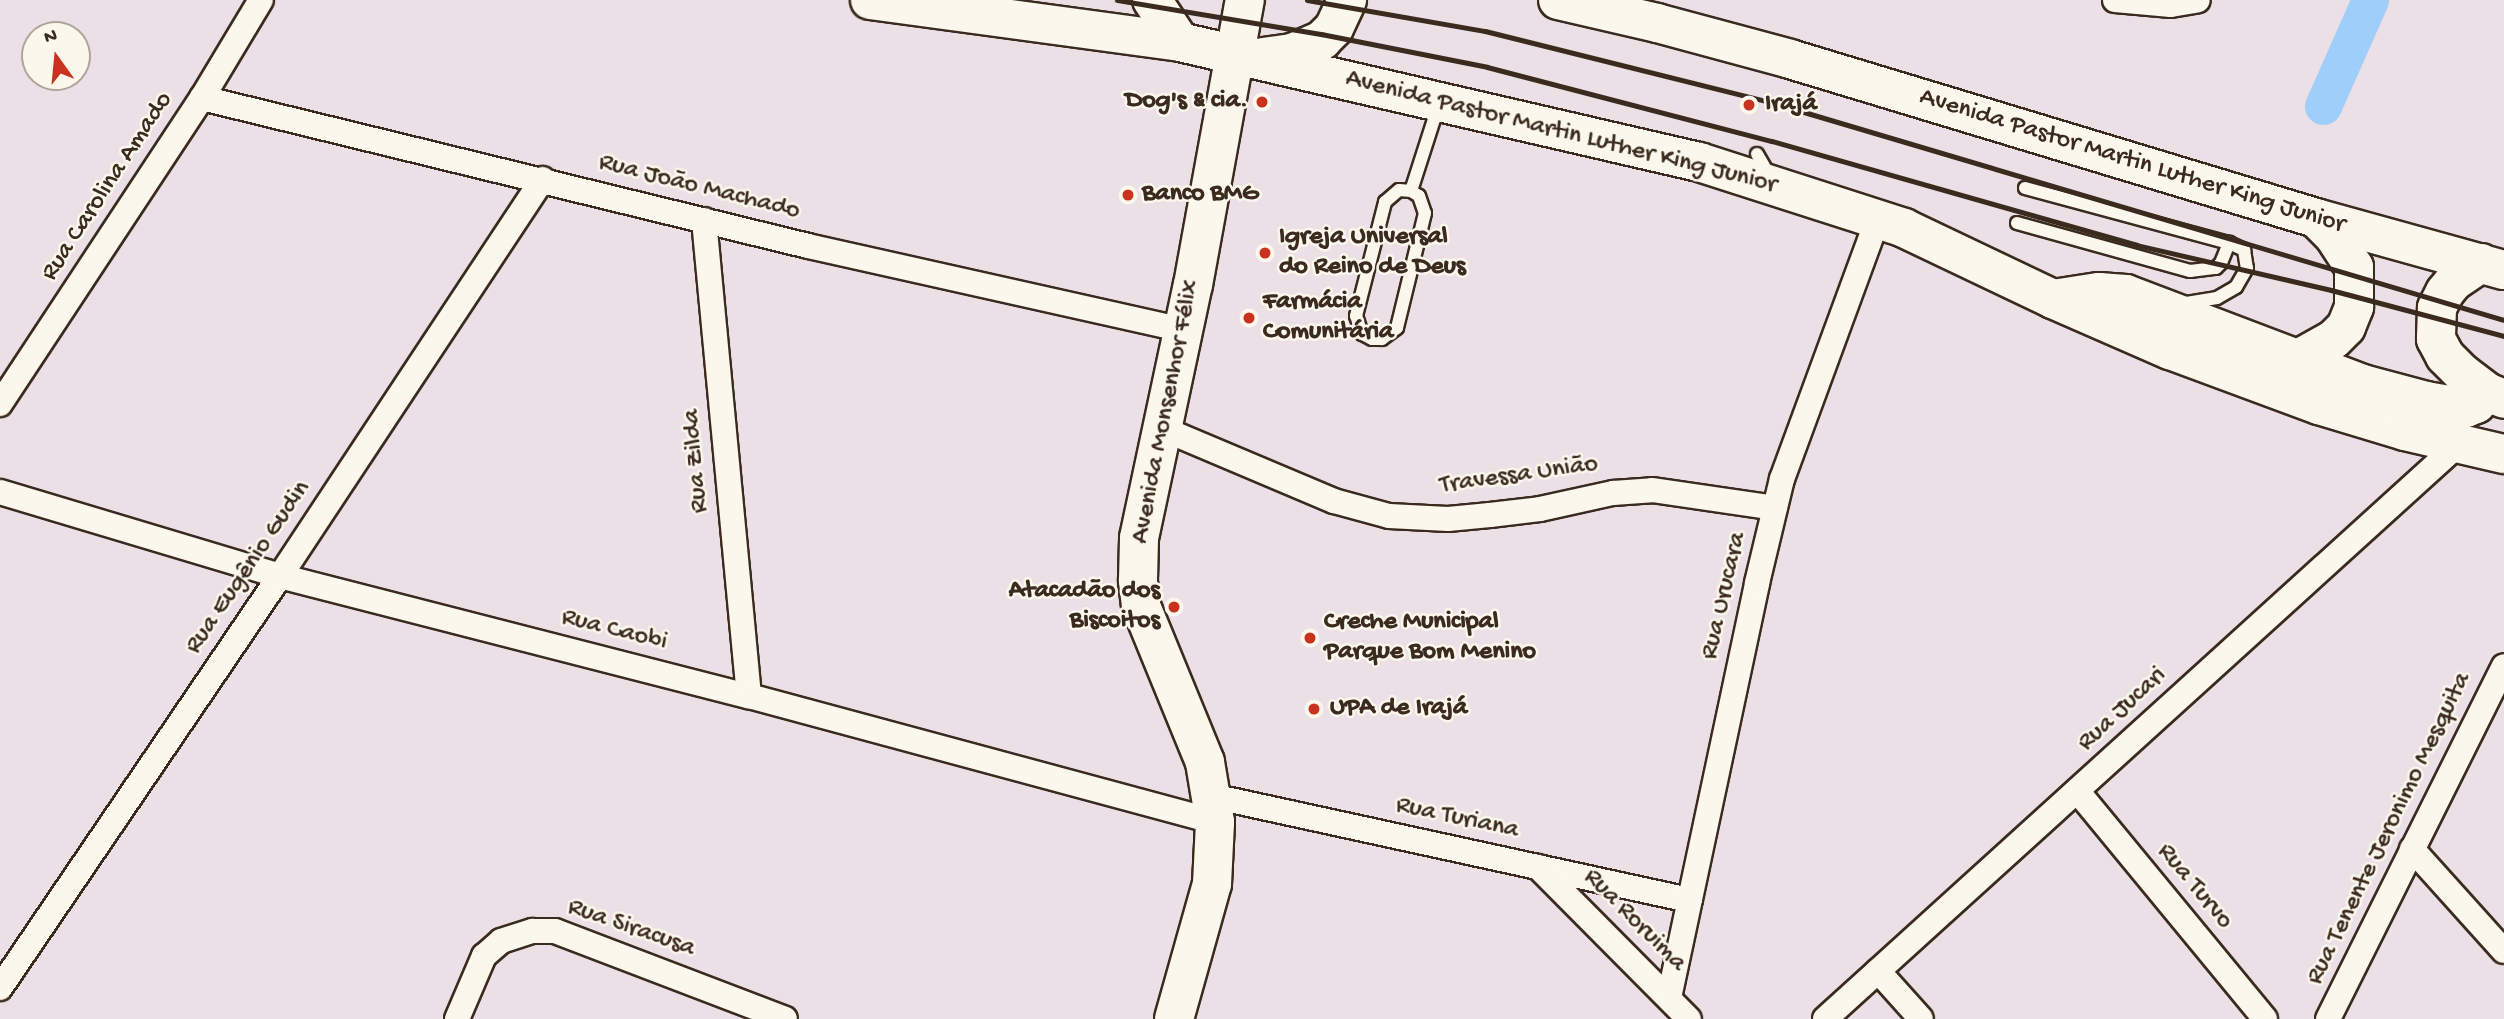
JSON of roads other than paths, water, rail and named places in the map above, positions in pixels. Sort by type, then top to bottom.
[{"type":"main road","name":"Avenida Pastor Martin Luther King Junior","points":[[870,0],[1180,42],[1686,158],[1878,218],[2170,350],[2319,405],[2504,454]]},
{"type":"main road","points":[[1152,0],[1180,42]]},
{"type":"main road","name":"Avenida Monsenhor Félix","points":[[1174,1019],[1212,884],[1213,809],[1194,730],[1141,606],[1138,580],[1139,538],[1161,428],[1245,56],[1245,0]]},
{"type":"main road","points":[[1245,56],[1292,53],[1322,40],[1334,28],[1347,0]]},
{"type":"main road","name":"Avenida Pastor Martin Luther King Junior","points":[[1558,0],[1657,23],[1790,59],[2316,218],[2493,267]]},
{"type":"main road","points":[[2298,359],[2334,339],[2346,327],[2354,307],[2354,267],[2334,236],[2316,218]]},
{"type":"main road","points":[[2053,299],[2113,292],[2158,305],[2363,384],[2426,401],[2466,408],[2495,395],[2445,356],[2436,339],[2434,323],[2437,308],[2454,281],[2493,267]]},
{"type":"street","name":"Rua Carolina Amado","points":[[0,404],[202,98],[261,0]]},
{"type":"street","points":[[2115,0],[2171,5],[2198,0]]},
{"type":"street","name":"Rua João Machado","points":[[202,98],[704,220],[1184,330]]},
{"type":"street","name":"Rua Eugênio Gudin","points":[[0,988],[280,576],[544,179]]},
{"type":"street","name":"Rua Urucara","points":[[1669,998],[1775,508],[1802,422],[1878,218]]},
{"type":"street","name":"Rua Zilda","points":[[704,220],[749,696]]},
{"type":"street","name":"Travessa União","points":[[1161,428],[1334,501],[1389,516],[1448,519],[1490,515],[1540,509],[1613,493],[1652,489],[1775,508]]},
{"type":"street","name":"Rua Jucari","points":[[1825,1019],[2460,443]]},
{"type":"street","name":"Rua Caobi","points":[[0,492],[280,576],[749,696],[1213,809]]},
{"type":"street","name":"Rua Tenente Jeronimo Mesquita","points":[[2328,1019],[2504,666]]},
{"type":"street","name":"Rua Turvo","points":[[2078,792],[2265,1019]]},
{"type":"street","name":"Rua Turiana","points":[[1213,809],[1537,866],[1690,900]]},
{"type":"street","points":[[2412,849],[2504,951]]},
{"type":"street","name":"Rua Roruima","points":[[1537,866],[1689,1019]]},
{"type":"street","name":"Rua Siracusa","points":[[457,1019],[484,957],[501,941],[532,932],[555,931],[785,1019]]},
{"type":"street","points":[[1878,971],[1921,1019]]},
{"type":"lane","points":[[1410,191],[1440,100]]},
{"type":"lane","points":[[1757,154],[1762,166],[1779,185]]},
{"type":"lane","points":[[2025,188],[2229,243],[2244,250],[2249,261],[2236,288],[2217,298],[2158,305]]},
{"type":"lane","points":[[1399,190],[1410,191],[1424,203],[1425,213],[1397,328],[1382,339],[1372,339],[1363,334],[1356,316],[1385,202],[1399,190]]},
{"type":"lane","points":[[2017,223],[2190,271],[2216,268],[2221,263],[2229,243]]},
{"type":"waterway","points":[[2323,106],[2370,0]]},
{"type":"railway","points":[[1117,0],[1321,34],[1487,67],[1772,141],[2136,245],[2331,290],[2504,336]]},
{"type":"railway","points":[[1307,0],[1485,31],[1770,102],[2504,320]]},
{"type":"place","name":"Dog's & cia.","points":[[1262,102]]},
{"type":"place","name":"Irajá","points":[[1749,105]]},
{"type":"place","name":"Banco BMG","points":[[1128,195]]},
{"type":"place","name":"Igreja Universal do Reino de Deus","points":[[1265,253]]},
{"type":"place","name":"Farmácia Comunitária","points":[[1249,318]]},
{"type":"place","name":"Atacadão dos Biscoitos","points":[[1174,607]]},
{"type":"place","name":"Creche Municipal Parque Bom Menino","points":[[1310,638]]},
{"type":"place","name":"UPA de Irajá","points":[[1314,709]]}]
